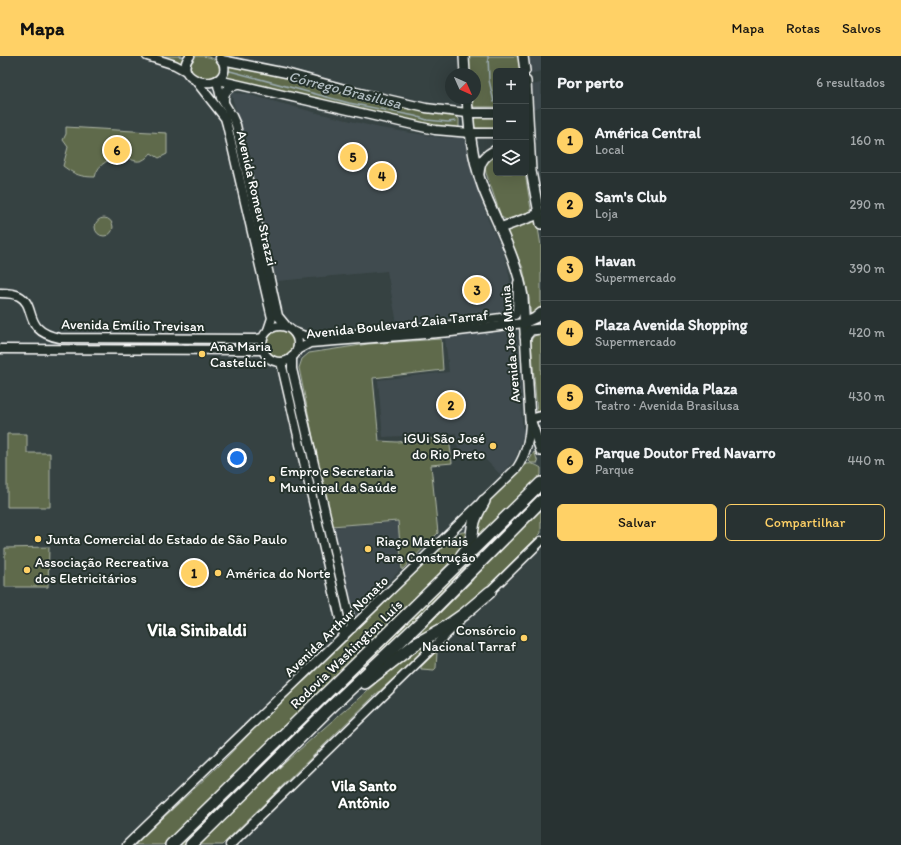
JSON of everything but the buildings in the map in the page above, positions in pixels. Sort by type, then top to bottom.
[{"type":"highway","name":"Rodovia Washington Luís","points":[[171,845],[540,485]]},
{"type":"highway","points":[[441,582],[448,569],[469,545],[474,522],[484,501]]},
{"type":"highway","name":"Rodovia Washington Luís","points":[[191,845],[328,710],[426,617],[541,502]]},
{"type":"highway","points":[[328,710],[338,707],[363,685],[414,645],[444,628],[464,614],[490,592]]},
{"type":"main road","points":[[147,56],[175,65],[186,71],[186,64],[190,56]]},
{"type":"main road","points":[[464,56],[465,68]]},
{"type":"main road","points":[[523,56],[525,68]]},
{"type":"main road","points":[[196,81],[212,82],[218,80],[222,76],[224,70],[220,57]]},
{"type":"main road","points":[[220,57],[356,92],[426,108],[468,113],[493,113]]},
{"type":"main road","name":"Avenida Romeu Strazzi","points":[[186,71],[189,76],[196,81],[225,118],[228,125],[272,318],[268,330]]},
{"type":"main road","points":[[218,80],[415,127],[470,133],[493,133]]},
{"type":"main road","name":"Avenida Romeu Strazzi","points":[[218,80],[221,98],[236,125],[278,316],[287,327]]},
{"type":"main road","points":[[224,103],[223,99],[226,91],[232,86],[237,85]]},
{"type":"main road","name":"Avenida José Munia","points":[[467,104],[473,154],[482,187],[518,273],[523,297],[530,419],[541,451]]},
{"type":"main road","points":[[479,176],[482,160],[493,151]]},
{"type":"main road","points":[[529,172],[541,224]]},
{"type":"main road","points":[[527,218],[537,204]]},
{"type":"main road","points":[[500,228],[539,214]]},
{"type":"main road","name":"Avenida Boulevard Zaia Tarraf","points":[[294,332],[307,337],[321,337],[508,317],[515,315],[518,307],[518,273]]},
{"type":"main road","name":"Avenida Emílio Trevisan","points":[[0,293],[12,293],[22,298],[27,305],[32,321],[39,330],[52,337],[263,338]]},
{"type":"main road","points":[[524,322],[535,318],[541,313]]},
{"type":"main road","name":"Avenida Boulevard Zaia Tarraf","points":[[297,350],[300,347],[310,343],[451,332],[524,322]]},
{"type":"main road","points":[[292,358],[281,362],[270,359],[263,350],[262,344],[263,338],[268,330],[277,326],[287,327],[294,332],[297,338],[298,344],[297,350],[292,358],[292,369],[352,628]]},
{"type":"main road","points":[[525,337],[531,330],[541,329]]},
{"type":"main road","name":"Avenida Emílio Trevisan","points":[[0,349],[263,350]]},
{"type":"main road","points":[[281,362],[344,636]]},
{"type":"main road","points":[[530,419],[541,416]]},
{"type":"main road","name":"Avenida Arthur Nonato","points":[[127,845],[517,468],[526,451],[530,435],[530,419]]},
{"type":"main road","points":[[230,845],[541,541]]},
{"type":"main road","points":[[323,546],[333,544]]},
{"type":"shaded area","points":[[526,56],[541,56],[541,71],[529,74],[529,68],[527,68]]},
{"type":"shaded area","points":[[541,83],[541,106],[533,109],[532,85]]},
{"type":"shaded area","points":[[231,93],[246,94],[380,128],[444,138],[462,137],[465,139],[480,197],[488,220],[502,249],[508,268],[514,305],[512,308],[509,311],[397,323],[387,271],[277,281],[247,150]]},
{"type":"shaded area","points":[[511,331],[516,334],[517,338],[520,363],[522,428],[525,429],[515,460],[500,474],[481,455],[458,451],[456,433],[383,437],[378,380],[449,372],[445,337]]},
{"type":"shaded area","name":"Riaço Materiais Para Construção","points":[[398,522],[400,570],[353,617],[332,527]]},
{"type":"green space","points":[[156,56],[186,56],[182,64]]},
{"type":"green space","points":[[194,56],[213,58],[216,60],[222,66],[220,74],[216,77],[204,79],[193,74],[189,71],[189,62]]},
{"type":"green space","points":[[468,56],[518,56],[520,68],[493,68],[493,107],[471,107],[471,104],[481,104],[481,68],[469,68]]},
{"type":"green space","points":[[232,64],[431,112],[456,116],[459,119],[459,129],[437,128],[228,79],[227,70]]},
{"type":"green space","points":[[476,117],[493,117],[493,130],[474,130],[473,120]]},
{"type":"green space","points":[[66,127],[167,133],[167,154],[159,158],[151,153],[148,157],[141,161],[132,160],[124,155],[110,160],[102,165],[95,177],[82,176],[71,172],[63,166],[68,147],[63,140],[66,134]]},
{"type":"green space","points":[[493,156],[493,176],[526,176],[531,209],[523,215],[507,220],[501,216],[486,173],[485,167],[490,158]]},
{"type":"green space","points":[[104,218],[110,221],[113,227],[110,233],[104,236],[98,233],[95,227],[98,221]]},
{"type":"green space","points":[[535,220],[537,222],[541,246],[541,310],[531,317],[523,268],[507,233],[508,230],[512,228]]},
{"type":"green space","points":[[280,329],[286,330],[294,338],[294,350],[286,358],[280,359],[274,358],[266,350],[265,344],[266,338],[274,330]]},
{"type":"green space","points":[[538,334],[541,335],[541,411],[537,412],[531,341],[533,337]]},
{"type":"green space","points":[[441,339],[443,370],[373,378],[379,441],[397,442],[449,437],[452,463],[431,465],[438,533],[402,570],[398,521],[331,526],[299,368],[302,359],[309,353],[368,344]]},
{"type":"green space","points":[[7,434],[27,434],[27,453],[50,453],[50,507],[7,507]]},
{"type":"green space","points":[[534,452],[538,463],[531,463],[529,461]]},
{"type":"green space","points":[[527,464],[534,464],[541,468],[541,475],[476,541],[477,530],[486,503]]},
{"type":"green space","points":[[539,491],[541,498],[186,845],[177,845],[359,666],[420,610]]},
{"type":"green space","points":[[541,509],[541,533],[460,614],[409,644],[473,580],[472,577]]},
{"type":"green space","points":[[462,532],[468,532],[466,545],[411,603],[163,845],[135,845],[448,541]]},
{"type":"green space","name":"Associação Recreativa dos Eletricitários","points":[[49,547],[48,587],[5,587],[5,548]]},
{"type":"green space","points":[[437,637],[437,639],[373,697],[222,845],[199,845],[317,734],[396,666],[416,650]]},
{"type":"green space","points":[[435,653],[437,653],[436,668],[434,670],[421,669],[421,667]]},
{"type":"waterway","name":"Córrego Brasilusa","points":[[179,56],[183,57]]},
{"type":"waterway","points":[[488,56],[489,80],[493,98]]},
{"type":"waterway","name":"Córrego Brasilusa","points":[[230,71],[349,103],[415,116],[427,120],[448,122],[456,121]]},
{"type":"place","name":"Parque Doutor Fred Navarro","points":[[117,150]]},
{"type":"place","name":"Cinema Avenida Plaza","points":[[353,157]]},
{"type":"place","name":"Plaza Avenida Shopping","points":[[382,176]]},
{"type":"place","name":"Havan","points":[[477,290]]},
{"type":"place","name":"Ana Maria Casteluci","points":[[202,354]]},
{"type":"place","name":"Sam's Club","points":[[451,405]]},
{"type":"place","name":"iGUi São José do Rio Preto","points":[[493,446]]},
{"type":"place","name":"Empro e Secretaria Municipal da Saúde","points":[[272,479]]},
{"type":"place","name":"Junta Comercial do Estado de São Paulo","points":[[38,539]]},
{"type":"place","name":"Riaço Materiais Para Construção","points":[[368,549]]},
{"type":"place","name":"Associação Recreativa dos Eletricitários","points":[[27,570]]},
{"type":"place","name":"América Central","points":[[194,573]]},
{"type":"place","name":"América do Norte","points":[[218,573]]},
{"type":"place","name":"Consórcio Nacional Tarraf","points":[[524,638]]},
{"type":"district","name":"Vila Sinibaldi","points":[[197,630]]},
{"type":"district","name":"Vila Santo Antônio","points":[[364,794]]}]
